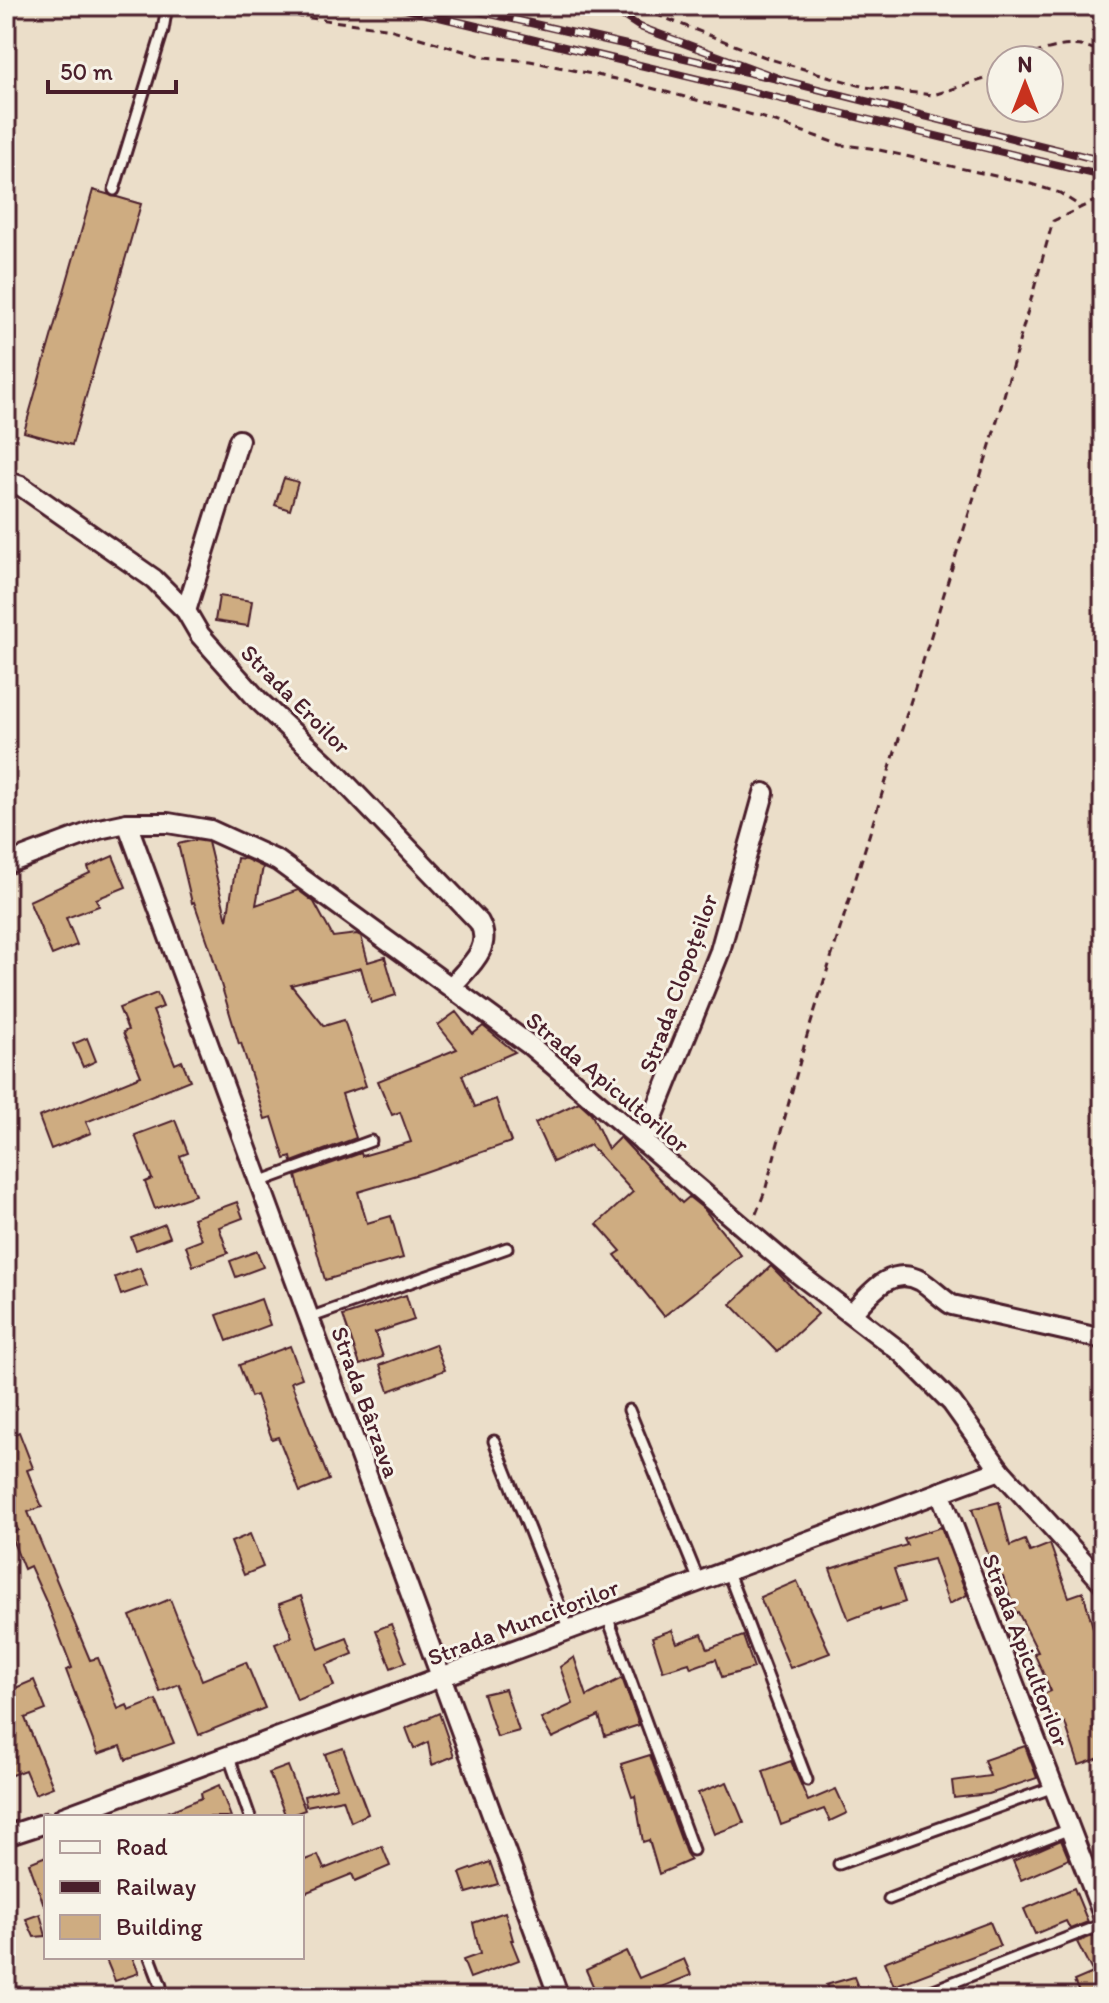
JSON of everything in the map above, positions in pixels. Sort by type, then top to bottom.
[{"type":"street","points":[[186,611],[239,440]]},
{"type":"street","name":"Strada Eroilor","points":[[6,481],[21,486],[154,579],[186,611],[200,635],[258,700],[333,770],[479,922],[485,932],[483,949],[452,986]]},
{"type":"street","name":"Strada Clopoțeilor","points":[[643,1142],[720,951],[764,793]]},
{"type":"street","name":"Strada Apicultorilor","points":[[6,864],[99,829],[127,823],[168,823],[210,830],[278,861],[531,1046],[796,1272],[902,1353],[952,1403],[1000,1470],[1103,1583]]},
{"type":"street","name":"Strada Bârzava","points":[[127,823],[559,1997]]},
{"type":"street","points":[[852,1313],[883,1281],[909,1277],[922,1282],[952,1305],[1103,1339]]},
{"type":"street","name":"Strada Muncitorilor","points":[[77,1815],[97,1812],[229,1757],[1000,1470]]},
{"type":"street","name":"Strada Apicultorilor","points":[[940,1492],[1103,1915]]},
{"type":"street","points":[[6,1836],[44,1824]]},
{"type":"lane","points":[[114,190],[163,30],[167,6]]},
{"type":"lane","points":[[259,1182],[371,1141]]},
{"type":"lane","points":[[309,1318],[507,1248]]},
{"type":"lane","points":[[629,1410],[699,1581]]},
{"type":"lane","points":[[494,1441],[569,1630]]},
{"type":"lane","points":[[727,1570],[807,1780]]},
{"type":"lane","points":[[607,1616],[693,1850]]},
{"type":"lane","points":[[229,1757],[249,1815]]},
{"type":"lane","points":[[839,1864],[1054,1787]]},
{"type":"lane","points":[[889,1899],[1070,1829]]},
{"type":"lane","points":[[926,1993],[1103,1924]]},
{"type":"lane","points":[[151,1959],[161,1986]]},
{"type":"path","points":[[268,6],[302,17],[386,28],[484,57],[544,63],[625,81],[764,118],[841,145],[870,148],[1031,184],[1060,193],[1081,207]]},
{"type":"path","points":[[644,6],[660,16],[770,59],[865,87],[933,95],[985,79]]},
{"type":"path","points":[[1065,48],[1089,45],[1103,54]]},
{"type":"path","points":[[748,1231],[765,1191],[806,1039],[991,442],[1053,221],[1103,197]]},
{"type":"building","points":[[93,190],[141,204],[72,445],[24,432]]},
{"type":"building","points":[[284,478],[298,482],[290,510],[275,505]]},
{"type":"building","points":[[219,596],[252,601],[248,626],[215,621]]},
{"type":"building","points":[[195,840],[208,842],[227,920],[237,858],[246,859],[263,867],[256,905],[298,890],[314,902],[333,937],[357,934],[361,936],[368,962],[385,957],[396,995],[371,1003],[361,968],[291,985],[324,1026],[344,1020],[366,1086],[342,1094],[356,1138],[292,1162],[291,1157],[285,1159],[272,1117],[265,1119],[211,951],[192,903],[178,844]]},
{"type":"building","points":[[113,856],[126,887],[96,899],[99,906],[66,918],[77,945],[52,955],[29,901],[90,873],[88,867]]},
{"type":"building","points":[[157,993],[163,1007],[153,1011],[175,1064],[182,1061],[190,1080],[86,1122],[91,1133],[51,1149],[39,1117],[141,1076],[123,1032],[128,1030],[119,1008]]},
{"type":"building","points":[[456,1012],[473,1034],[483,1026],[515,1052],[462,1075],[475,1107],[496,1099],[511,1142],[358,1192],[367,1223],[391,1216],[403,1258],[325,1280],[296,1176],[361,1153],[362,1156],[411,1142],[400,1112],[392,1115],[378,1081],[457,1049],[438,1025]]},
{"type":"building","points":[[87,1038],[96,1061],[83,1067],[73,1044]]},
{"type":"building","points":[[579,1102],[591,1113],[608,1149],[620,1137],[682,1203],[689,1197],[704,1209],[741,1255],[664,1316],[615,1255],[621,1251],[597,1224],[633,1192],[590,1145],[553,1162],[535,1123]]},
{"type":"building","points":[[175,1120],[188,1153],[180,1156],[195,1195],[155,1209],[145,1182],[152,1179],[135,1135]]},
{"type":"building","points":[[237,1202],[243,1218],[219,1227],[228,1253],[193,1266],[186,1246],[202,1240],[193,1218]]},
{"type":"building","points":[[165,1224],[170,1237],[136,1250],[131,1237]]},
{"type":"building","points":[[257,1251],[263,1267],[236,1277],[230,1261]]},
{"type":"building","points":[[771,1266],[818,1314],[777,1352],[731,1304]]},
{"type":"building","points":[[140,1268],[147,1286],[121,1295],[115,1277]]},
{"type":"building","points":[[406,1295],[414,1320],[375,1333],[383,1357],[360,1365],[343,1316]]},
{"type":"building","points":[[261,1299],[270,1325],[227,1341],[217,1315]]},
{"type":"building","points":[[435,1344],[445,1370],[389,1391],[380,1365]]},
{"type":"building","points":[[290,1346],[302,1378],[291,1382],[329,1480],[300,1492],[278,1437],[272,1439],[256,1395],[251,1397],[239,1365]]},
{"type":"building","points":[[19,1432],[33,1468],[27,1470],[42,1507],[28,1512],[90,1660],[98,1658],[118,1709],[127,1705],[129,1711],[156,1700],[174,1743],[126,1760],[121,1746],[98,1754],[66,1670],[72,1668],[48,1606],[30,1566],[24,1569],[10,1534],[18,1530],[6,1501],[6,1438]]},
{"type":"building","points":[[999,1502],[1010,1546],[1025,1540],[1030,1552],[1050,1544],[1069,1597],[1083,1592],[1094,1631],[1103,1628],[1103,1757],[1079,1765],[1065,1723],[1057,1727],[1042,1695],[1051,1691],[1034,1653],[1038,1652],[1016,1613],[1003,1577],[997,1579],[972,1509]]},
{"type":"building","points":[[941,1527],[967,1595],[949,1604],[933,1559],[894,1569],[905,1602],[849,1620],[830,1569],[907,1545],[904,1539]]},
{"type":"building","points":[[250,1534],[263,1567],[244,1575],[231,1542]]},
{"type":"building","points":[[797,1581],[830,1653],[790,1668],[760,1597]]},
{"type":"building","points":[[301,1596],[319,1649],[347,1638],[353,1654],[326,1665],[334,1686],[297,1700],[275,1644],[292,1637],[279,1604]]},
{"type":"building","points":[[170,1599],[202,1680],[246,1662],[265,1708],[199,1735],[179,1684],[160,1692],[130,1616]]},
{"type":"building","points":[[391,1624],[406,1662],[391,1668],[376,1630]]},
{"type":"building","points":[[672,1630],[677,1643],[702,1634],[708,1649],[743,1636],[754,1668],[722,1677],[716,1659],[691,1668],[689,1663],[663,1671],[652,1637]]},
{"type":"building","points":[[574,1657],[587,1696],[622,1678],[639,1725],[605,1736],[599,1716],[552,1738],[541,1719],[573,1704],[560,1667]]},
{"type":"building","points":[[34,1680],[46,1710],[25,1718],[53,1787],[35,1794],[25,1770],[6,1777],[6,1692]]},
{"type":"building","points":[[505,1689],[519,1731],[497,1737],[483,1694]]},
{"type":"building","points":[[439,1713],[454,1756],[432,1765],[428,1742],[414,1749],[406,1728]]},
{"type":"building","points":[[1025,1746],[1037,1778],[989,1794],[954,1798],[952,1781],[990,1776],[984,1760]]},
{"type":"building","points":[[343,1748],[368,1814],[351,1822],[343,1799],[306,1806],[304,1796],[337,1787],[325,1754]]},
{"type":"building","points":[[650,1755],[691,1860],[659,1874],[649,1840],[643,1842],[635,1796],[632,1797],[621,1764]]},
{"type":"building","points":[[791,1761],[808,1801],[836,1789],[847,1813],[830,1821],[824,1809],[781,1825],[763,1771]]},
{"type":"building","points":[[288,1766],[305,1810],[285,1815],[269,1773]]},
{"type":"building","points":[[727,1782],[744,1823],[714,1834],[698,1793]]},
{"type":"building","points":[[219,1785],[230,1815],[160,1815],[202,1798],[201,1793]]},
{"type":"building","points":[[1061,1840],[1069,1859],[1021,1880],[1013,1861]]},
{"type":"building","points":[[382,1846],[390,1866],[355,1881],[352,1874],[304,1893],[304,1860],[318,1855],[324,1869]]},
{"type":"building","points":[[44,1857],[44,1905],[29,1863]]},
{"type":"building","points":[[490,1862],[498,1884],[467,1893],[460,1873]]},
{"type":"building","points":[[1074,1888],[1088,1922],[1070,1929],[1066,1921],[1035,1934],[1024,1909]]},
{"type":"building","points":[[505,1912],[519,1960],[470,1978],[463,1960],[480,1954],[473,1923]]},
{"type":"building","points":[[40,1914],[44,1936],[34,1937],[26,1919]]},
{"type":"building","points":[[990,1922],[1000,1946],[894,1986],[884,1962]]},
{"type":"building","points":[[1103,1932],[1103,1994],[1081,1997],[1074,1981],[1093,1973],[1077,1942]]},
{"type":"building","points":[[626,1951],[639,1978],[684,1959],[691,1975],[637,1997],[598,1997],[586,1970]]},
{"type":"building","points":[[106,1959],[133,1959],[139,1973],[115,1981]]},
{"type":"building","points":[[854,1977],[862,1997],[832,1997],[826,1985]]},
{"type":"railway","points":[[393,6],[1103,176]]},
{"type":"railway","points":[[455,6],[786,81],[640,27],[608,6]]},
{"type":"railway","points":[[786,81],[1103,161]]}]
